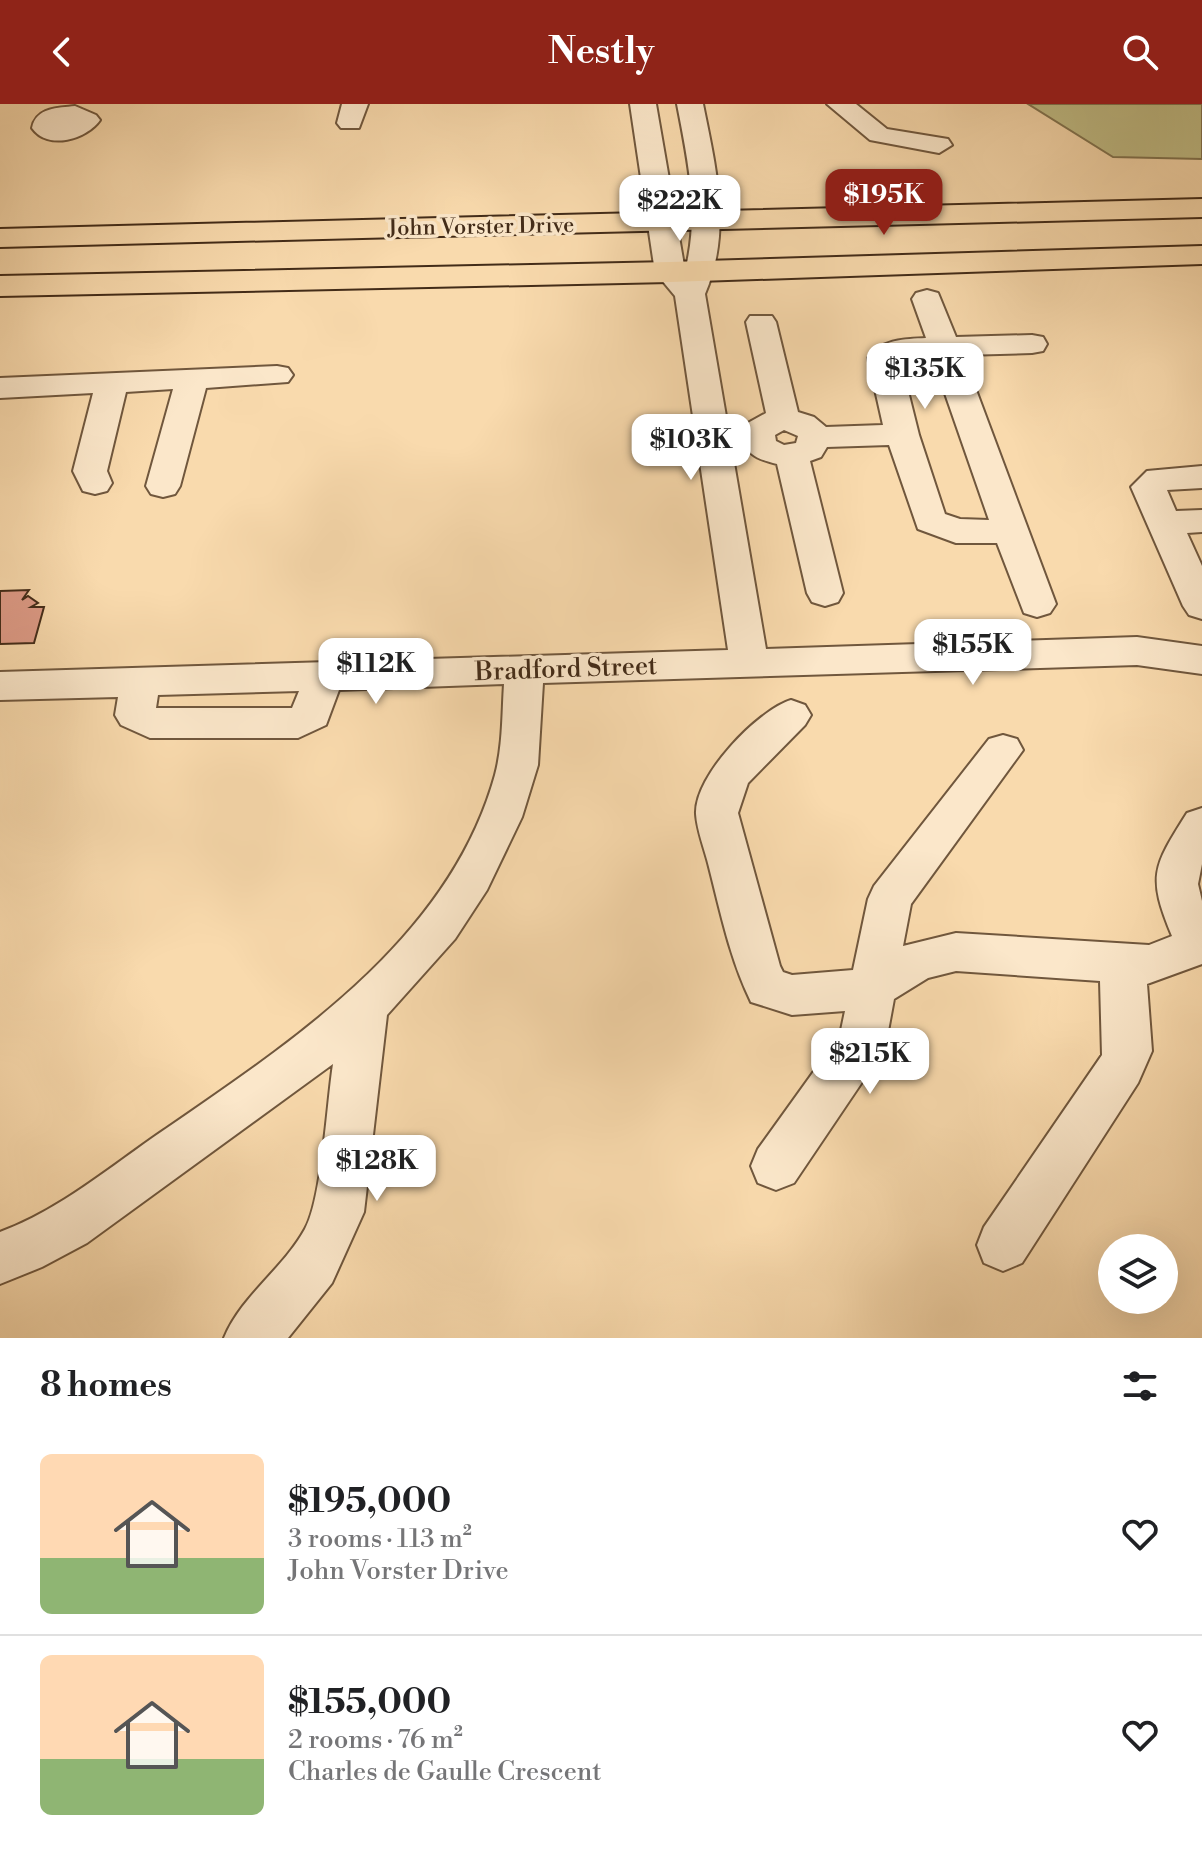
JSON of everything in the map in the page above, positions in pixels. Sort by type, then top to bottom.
[{"type":"main road","name":"John Vorster Drive","points":[[0,238],[1202,208]]},
{"type":"main road","name":"John Vorster Drive","points":[[0,286],[688,279],[1202,255]]},
{"type":"street","points":[[643,104],[661,223],[688,279],[749,661]]},
{"type":"street","points":[[688,279],[708,220],[690,104]]},
{"type":"street","points":[[840,104],[879,135],[939,145]]},
{"type":"street","points":[[927,299],[1037,604]]},
{"type":"street","points":[[761,322],[770,429]]},
{"type":"street","points":[[1010,532],[956,531],[930,521],[902,435],[884,358],[894,350],[1032,344]]},
{"type":"street","points":[[0,388],[277,375]]},
{"type":"street","points":[[163,486],[192,379]]},
{"type":"street","points":[[95,483],[90,471],[112,383]]},
{"type":"street","points":[[714,441],[805,425],[804,446],[825,593]]},
{"type":"street","points":[[804,446],[902,435]]},
{"type":"street","points":[[1197,587],[1149,494],[1151,482],[1202,477]]},
{"type":"street","points":[[1162,523],[1202,521]]},
{"type":"street","name":"Bradford Street","points":[[0,686],[1137,651],[1202,660]]},
{"type":"street","points":[[0,1258],[28,1247],[75,1220],[238,1107],[364,1008],[431,937],[481,866],[505,804],[519,758],[524,671]]},
{"type":"street","points":[[140,681],[134,709],[140,720],[257,723],[307,720],[316,707],[323,676]]},
{"type":"street","points":[[257,723],[264,677]]},
{"type":"street","points":[[204,723],[216,679]]},
{"type":"street","points":[[791,715],[735,771],[718,798],[717,813],[761,981],[778,993],[871,989],[917,961],[956,952],[1122,966],[1151,965],[1200,944],[1174,880],[1182,856],[1202,825]]},
{"type":"street","points":[[776,1166],[862,1042],[890,899],[1003,750]]},
{"type":"street","points":[[1003,1245],[1121,1068],[1128,1051],[1122,966]]},
{"type":"street","points":[[251,1338],[319,1261],[330,1241],[338,1212],[364,1008]]},
{"type":"shaded area","points":[[1028,104],[1202,104],[1202,159],[1113,157]]},
{"type":"building","points":[[29,590],[22,600],[28,596],[38,603],[31,607],[44,607],[34,643],[0,644],[0,591]]}]
